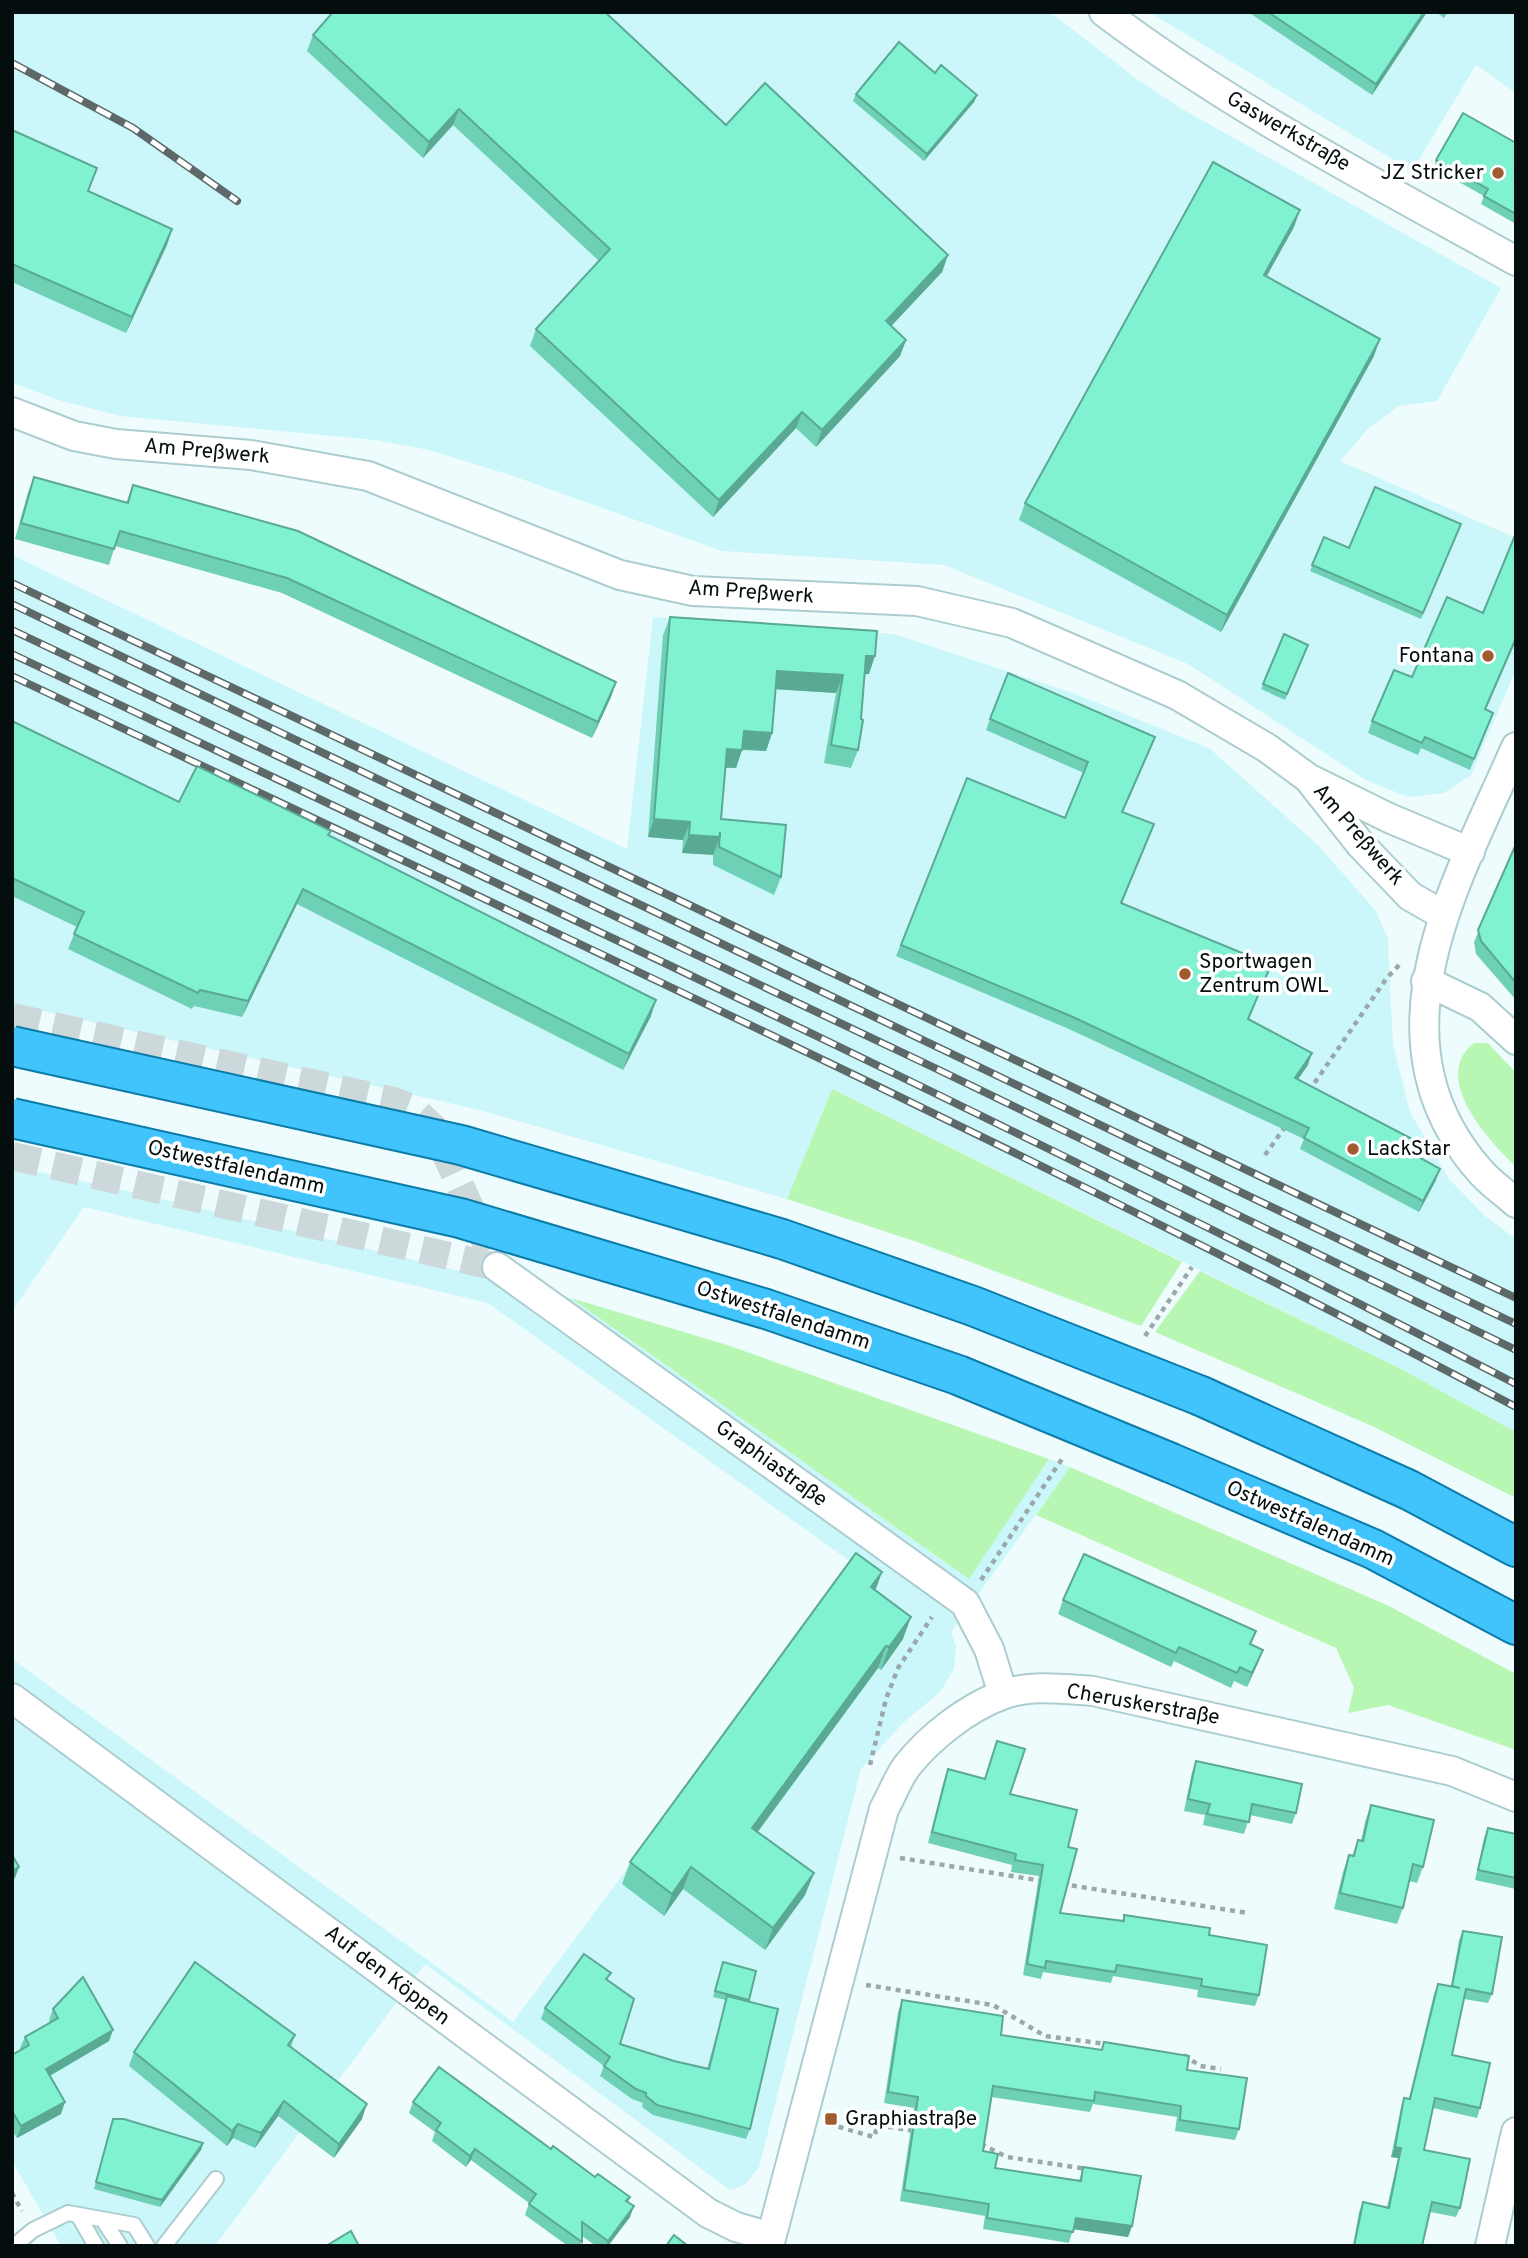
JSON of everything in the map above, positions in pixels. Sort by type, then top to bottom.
[{"type":"highway","points":[[12,1046],[461,1146],[768,1235],[974,1306],[1201,1396],[1409,1490],[1516,1547]]},
{"type":"highway","name":"Ostwestfalendamm","points":[[12,1118],[460,1218],[766,1309],[958,1375],[1171,1463],[1373,1549],[1516,1625]]},
{"type":"street","name":"Gaswerkstraße","points":[[1104,12],[1203,82],[1287,133],[1516,261]]},
{"type":"street","name":"Am Preßwerk","points":[[12,412],[85,438],[251,455],[368,476],[620,575],[693,592],[917,601],[1012,622],[1177,695],[1267,748],[1308,778],[1389,818],[1470,852]]},
{"type":"street","points":[[1516,747],[1443,915],[1433,945],[1426,981],[1423,1032],[1430,1082],[1451,1132],[1480,1172],[1516,1203]]},
{"type":"street","name":"Am Preßwerk","points":[[1308,778],[1361,845],[1410,896],[1443,915]]},
{"type":"street","points":[[1426,981],[1480,1007],[1516,1040]]},
{"type":"street","name":"Graphiastraße","points":[[497,1268],[965,1603],[989,1649],[1003,1694]]},
{"type":"street","name":"Cheruskerstraße","points":[[770,2242],[884,1809],[906,1768],[930,1742],[965,1715],[1003,1694],[1041,1688],[1093,1691],[1452,1771],[1516,1797]]},
{"type":"street","name":"Auf den Köppen","points":[[12,1698],[708,2213],[770,2242]]},
{"type":"street","points":[[1490,2246],[1516,2132]]},
{"type":"lane","points":[[164,2246],[216,2179]]},
{"type":"lane","points":[[14,2246],[33,2230],[68,2213],[134,2225],[147,2246]]},
{"type":"lane","points":[[78,2215],[96,2246]]},
{"type":"lane","points":[[103,2220],[120,2246]]},
{"type":"path","points":[[1304,1100],[1386,979],[1408,955],[1433,945]]},
{"type":"path","points":[[1265,1155],[1290,1119]]},
{"type":"path","points":[[868,1773],[886,1699],[898,1668],[935,1613],[965,1603]]},
{"type":"path","points":[[871,1853],[1046,1881]]},
{"type":"path","points":[[1060,1883],[1248,1913]]},
{"type":"path","points":[[839,1980],[993,2005],[1045,2036],[1110,2045]]},
{"type":"path","points":[[1175,2054],[1188,2056],[1200,2066],[1221,2069]]},
{"type":"path","points":[[804,2116],[874,2137],[878,2125],[927,2133]]},
{"type":"path","points":[[975,2142],[1007,2157],[1098,2171]]},
{"type":"shaded area","points":[[12,12],[1050,12],[1138,80],[1184,110],[1501,288],[1437,401],[1399,406],[1367,430],[1340,461],[1516,538],[1516,669],[1471,775],[1444,793],[1408,797],[1366,780],[1188,664],[944,565],[722,551],[513,476],[429,450],[375,440],[120,416],[62,401],[12,383]]},
{"type":"shaded area","points":[[1149,12],[1516,12],[1516,93],[1476,65],[1412,171]]},
{"type":"shaded area","points":[[12,555],[627,849],[653,617],[894,634],[1073,693],[1209,748],[1318,845],[1376,911],[1388,939],[1393,1044],[1410,1112],[1449,1179],[1485,1216],[1516,1239],[1516,1432],[1399,1368],[832,1089],[787,1199],[480,1110],[12,1004]]},
{"type":"shaded area","points":[[12,1166],[141,1194],[571,1298],[968,1578],[1049,1459],[1070,1467],[951,1632],[956,1647],[954,1669],[940,1692],[903,1723],[861,1769],[759,2167],[745,2185],[730,2190],[425,1964],[215,2246],[61,2246],[12,2161],[12,1659],[513,2022],[854,1564],[488,1303],[84,1207],[12,1311]]},
{"type":"green space","points":[[1474,1043],[1488,1043],[1516,1073],[1516,1167],[1479,1125],[1461,1090],[1458,1073],[1462,1057]]},
{"type":"green space","points":[[832,1089],[1182,1262],[1141,1326],[920,1243],[787,1199]]},
{"type":"green space","points":[[1200,1271],[1399,1368],[1516,1432],[1516,1498],[1372,1426],[1155,1332]]},
{"type":"green space","points":[[571,1298],[727,1345],[1049,1459],[969,1579]]},
{"type":"green space","points":[[1070,1467],[1389,1606],[1516,1674],[1516,1750],[1388,1705],[1348,1713],[1354,1688],[1336,1648],[1036,1515]]},
{"type":"building","points":[[333,12],[605,12],[726,125],[765,83],[948,255],[886,321],[906,340],[822,430],[802,412],[719,500],[536,329],[610,249],[459,109],[429,142],[313,35]]},
{"type":"building","points":[[1268,12],[1424,12],[1376,84]]},
{"type":"building","points":[[899,42],[935,73],[941,65],[977,95],[927,154],[856,94]]},
{"type":"building","points":[[1463,113],[1516,143],[1516,214],[1484,196],[1488,189],[1436,160]]},
{"type":"building","points":[[12,130],[97,168],[88,191],[172,229],[132,317],[12,264]]},
{"type":"building","points":[[1213,162],[1300,210],[1264,275],[1380,339],[1227,615],[1025,503]]},
{"type":"building","points":[[34,477],[128,503],[133,485],[298,531],[616,682],[598,722],[287,578],[120,531],[114,549],[21,523]]},
{"type":"building","points":[[1375,487],[1461,524],[1423,613],[1312,565],[1324,537],[1349,548]]},
{"type":"building","points":[[1516,533],[1516,638],[1485,709],[1493,713],[1474,759],[1425,737],[1422,743],[1372,721],[1394,670],[1412,677],[1447,597],[1483,613]]},
{"type":"building","points":[[670,617],[877,631],[875,656],[866,656],[863,720],[858,750],[831,745],[843,675],[777,671],[772,733],[744,731],[742,750],[727,749],[721,819],[786,825],[781,877],[719,847],[720,837],[689,835],[690,822],[654,819]]},
{"type":"building","points":[[1284,634],[1308,645],[1287,694],[1263,684]]},
{"type":"building","points":[[1008,673],[1155,737],[1122,812],[1154,824],[1121,903],[1271,965],[1248,1019],[1312,1053],[1295,1078],[1414,1140],[1408,1151],[1440,1169],[1423,1201],[1304,1138],[1309,1128],[1073,1017],[901,945],[967,778],[1065,818],[1088,762],[990,719]]},
{"type":"building","points":[[12,721],[179,802],[197,766],[331,831],[328,835],[656,1000],[629,1054],[303,889],[248,1001],[200,990],[198,993],[74,934],[84,912],[12,878]]},
{"type":"building","points":[[1516,844],[1516,983],[1481,941],[1478,930]]},
{"type":"building","points":[[856,1553],[882,1572],[871,1587],[911,1617],[889,1647],[886,1646],[752,1828],[814,1873],[773,1928],[691,1867],[672,1894],[630,1862]]},
{"type":"building","points":[[1084,1554],[1256,1631],[1250,1644],[1263,1650],[1252,1673],[1240,1667],[1237,1673],[1179,1647],[1176,1653],[1063,1600]]},
{"type":"building","points":[[997,1741],[1025,1749],[1010,1794],[1077,1810],[1068,1847],[1077,1849],[1060,1913],[1124,1921],[1124,1915],[1210,1928],[1209,1935],[1267,1945],[1259,1995],[1201,1986],[1202,1979],[1117,1965],[1115,1972],[1046,1961],[1045,1968],[1027,1964],[1043,1865],[1015,1860],[1016,1854],[932,1832],[948,1769],[985,1779]]},
{"type":"building","points":[[1196,1761],[1302,1784],[1296,1813],[1252,1804],[1249,1822],[1207,1814],[1210,1804],[1188,1799]]},
{"type":"building","points":[[1371,1805],[1434,1820],[1423,1867],[1413,1864],[1403,1908],[1340,1893],[1349,1855],[1354,1856],[1358,1840],[1363,1841]]},
{"type":"building","points":[[1488,1828],[1516,1834],[1516,1878],[1478,1870]]},
{"type":"building","points":[[12,1855],[19,1867],[12,1871]]},
{"type":"building","points":[[1463,1931],[1502,1937],[1492,1994],[1466,1989],[1452,2055],[1490,2063],[1480,2108],[1435,2098],[1424,2150],[1470,2159],[1460,2208],[1432,2202],[1422,2246],[1354,2246],[1363,2202],[1389,2208],[1401,2148],[1395,2147],[1404,2098],[1410,2099],[1438,1984],[1460,1988],[1452,1986]]},
{"type":"building","points":[[584,1954],[611,1973],[606,1979],[634,1999],[620,2044],[674,2061],[709,2069],[727,1996],[778,2009],[750,2129],[657,2105],[646,2093],[604,2066],[610,2057],[545,2008]]},
{"type":"building","points":[[195,1962],[295,2035],[288,2045],[367,2104],[339,2144],[284,2101],[261,2133],[238,2124],[232,2131],[134,2052]]},
{"type":"building","points":[[723,1962],[756,1971],[749,2000],[715,1991]]},
{"type":"building","points":[[83,1977],[113,2030],[46,2069],[65,2102],[21,2126],[12,2111],[12,2055],[29,2045],[25,2037],[58,2018],[53,2009]]},
{"type":"building","points":[[902,2000],[1003,2016],[1001,2035],[1102,2050],[1104,2042],[1189,2056],[1187,2070],[1247,2078],[1239,2129],[1180,2120],[1181,2106],[1095,2092],[1094,2101],[993,2086],[983,2151],[998,2154],[995,2168],[1081,2181],[1083,2167],[1141,2176],[1132,2226],[1076,2218],[1073,2232],[987,2218],[989,2204],[904,2190],[918,2097],[888,2092]]},
{"type":"building","points":[[439,2067],[551,2149],[553,2146],[595,2177],[598,2174],[630,2197],[626,2201],[634,2206],[608,2241],[582,2222],[582,2242],[529,2204],[536,2194],[475,2149],[470,2156],[436,2130],[441,2123],[413,2102]]},
{"type":"building","points":[[113,2119],[124,2119],[203,2143],[162,2200],[96,2182]]},
{"type":"building","points":[[351,2231],[359,2246],[326,2246]]},
{"type":"building","points":[[674,2235],[688,2246],[666,2246]]},
{"type":"tunnel","points":[[12,1017],[394,1101],[412,1108],[434,1128],[497,1267]]},
{"type":"tunnel","points":[[12,1156],[497,1267]]},
{"type":"railway","points":[[12,63],[133,128],[237,201]]},
{"type":"railway","points":[[12,583],[1516,1298]]},
{"type":"railway","points":[[12,604],[1516,1324]]},
{"type":"railway","points":[[12,630],[939,1070],[1516,1350]]},
{"type":"railway","points":[[12,654],[955,1103],[1516,1384]]},
{"type":"railway","points":[[12,676],[956,1124],[1331,1311],[1516,1407]]},
{"type":"place","name":"JZ Stricker","points":[[1498,173]]},
{"type":"place","name":"Fontana","points":[[1488,656]]},
{"type":"place","name":"Sportwagen Zentrum OWL","points":[[1185,974]]},
{"type":"place","name":"LackStar","points":[[1353,1149]]},
{"type":"place","name":"Graphiastraße","points":[[831,2119]]}]
